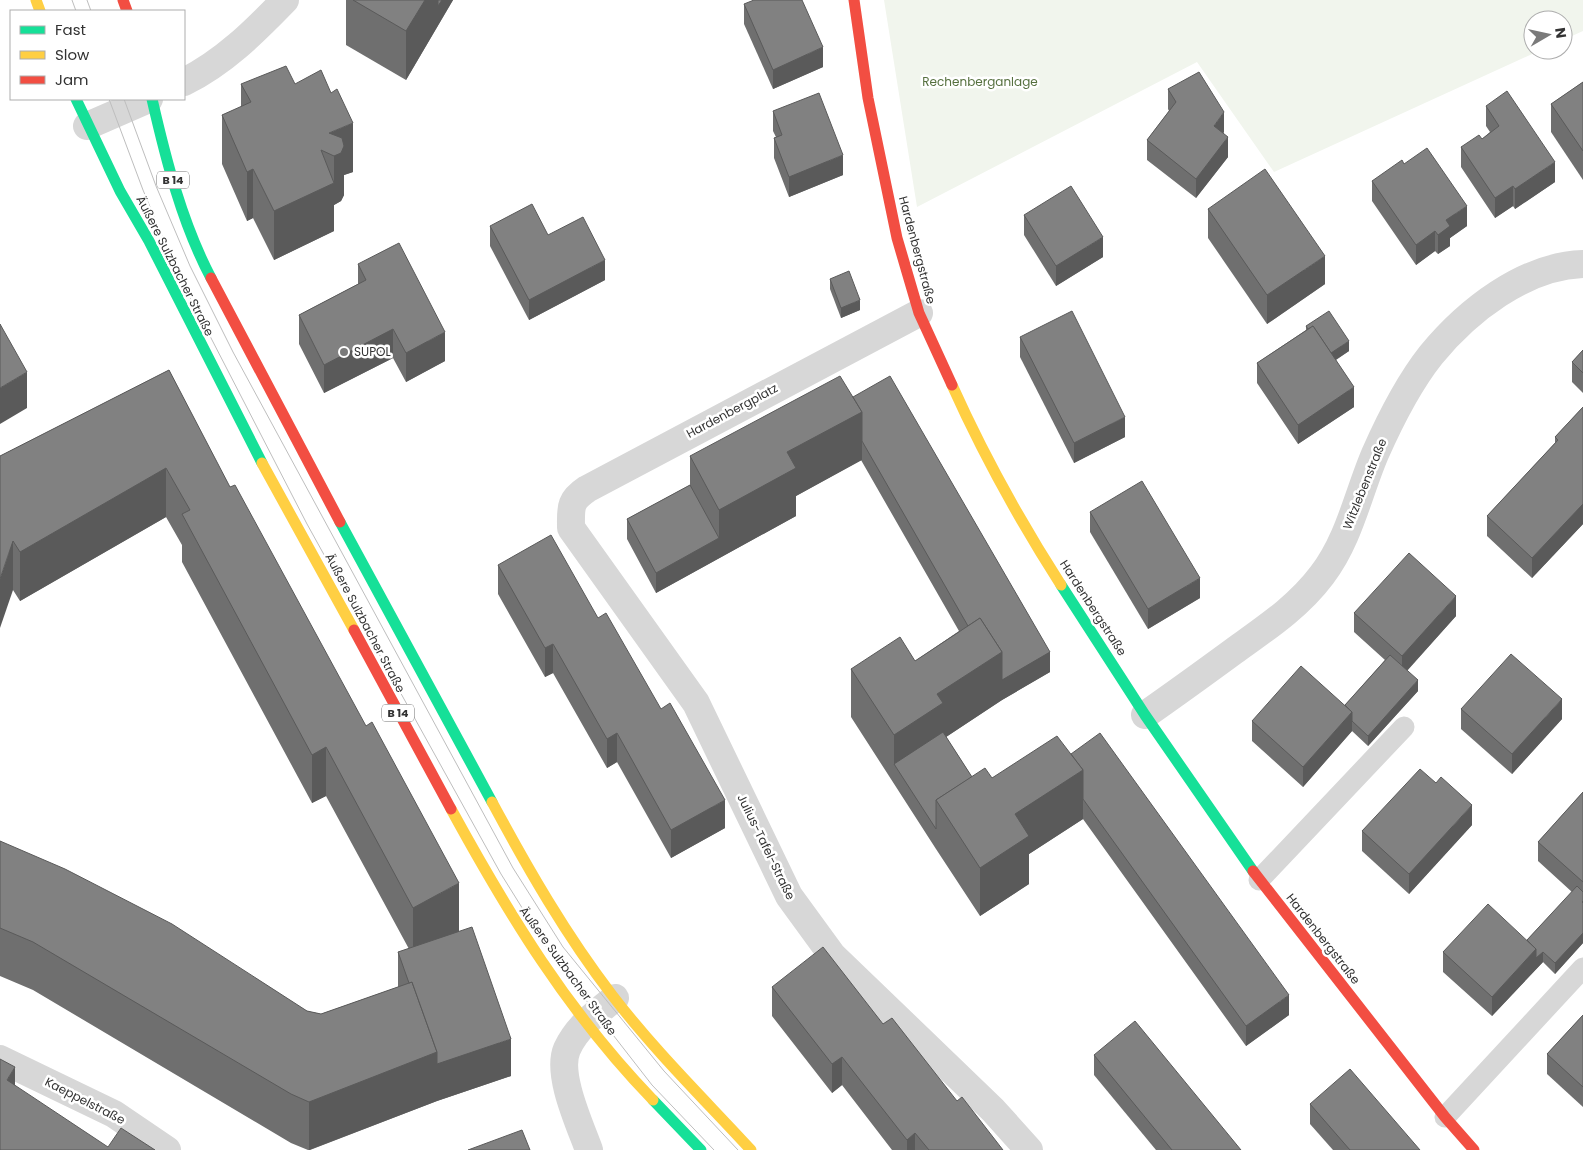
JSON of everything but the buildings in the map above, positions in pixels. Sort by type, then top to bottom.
[{"type":"main road","name":"Hardenbergstraße","points":[[854,0],[868,98],[897,238],[919,312],[972,430],[1032,539],[1145,715],[1260,880],[1445,1117],[1474,1150]]},
{"type":"main road","name":"Äußere Sulzbacher Straße","points":[[76,100],[87,126],[149,241],[233,409],[476,856],[519,930],[585,1023],[610,1054],[701,1150]]},
{"type":"main road","name":"Äußere Sulzbacher Straße","points":[[151,100],[164,157],[206,269],[300,448],[512,839],[563,924],[615,998],[650,1042],[751,1150]]},
{"type":"street","points":[[185,81],[209,68],[244,42],[285,0]]},
{"type":"street","points":[[87,126],[149,100]]},
{"type":"street","name":"Witzlebenstraße","points":[[1145,715],[1288,612],[1323,574],[1346,534],[1375,454],[1398,407],[1430,357],[1449,334],[1511,286],[1548,271],[1583,264]]},
{"type":"street","name":"Hardenbergplatz","points":[[571,528],[571,510],[575,498],[587,489],[919,312]]},
{"type":"street","name":"Julius-Tafel-Straße","points":[[571,528],[696,704],[788,896],[832,955],[993,1110],[1029,1150]]},
{"type":"street","points":[[588,1150],[564,1075],[566,1050],[585,1023],[615,998]]},
{"type":"street","name":"Kaeppelstraße","points":[[0,1059],[114,1114],[167,1150]]},
{"type":"lane","points":[[1260,880],[1404,727]]},
{"type":"lane","points":[[1445,1117],[1583,968]]},
{"type":"green space","name":"Rechenberganlage","points":[[884,0],[1583,0],[1583,31],[1573,36],[1573,10],[1523,10],[1523,58],[1274,172],[1197,62],[917,207]]},
{"type":"tram line","points":[[72,0],[76,10]]},
{"type":"tram line","points":[[87,0],[91,10]]},
{"type":"tram line","points":[[109,100],[143,190],[179,276],[307,524],[501,874],[554,959],[652,1085],[714,1150]]},
{"type":"tram line","points":[[124,100],[156,186],[190,266],[233,352],[513,868],[563,947],[664,1071],[738,1150]]},
{"type":"traffic: fast","points":[[76,100],[120,191],[149,241],[262,463]]},
{"type":"traffic: fast","points":[[152,100],[169,168],[183,213],[211,278]]},
{"type":"traffic: fast","points":[[340,522],[492,802]]},
{"type":"traffic: fast","points":[[1061,585],[1145,715],[1253,871]]},
{"type":"traffic: fast","points":[[653,1100],[701,1150]]},
{"type":"traffic: slow","points":[[36,0],[40,10]]},
{"type":"traffic: slow","points":[[952,385],[1003,487],[1061,585]]},
{"type":"traffic: slow","points":[[262,463],[354,630]]},
{"type":"traffic: slow","points":[[492,802],[548,901],[612,995],[662,1055],[751,1150]]},
{"type":"traffic: slow","points":[[451,809],[495,887],[542,961],[594,1032],[622,1067],[653,1100]]},
{"type":"traffic: jam","points":[[123,0],[127,10]]},
{"type":"traffic: jam","points":[[854,0],[868,98],[897,238],[919,313],[952,385]]},
{"type":"traffic: jam","points":[[211,278],[340,522]]},
{"type":"traffic: jam","points":[[354,630],[451,809]]},
{"type":"traffic: jam","points":[[1253,871],[1445,1117],[1474,1150]]},
{"type":"place","name":"SUPOL","points":[[344,352]]}]
